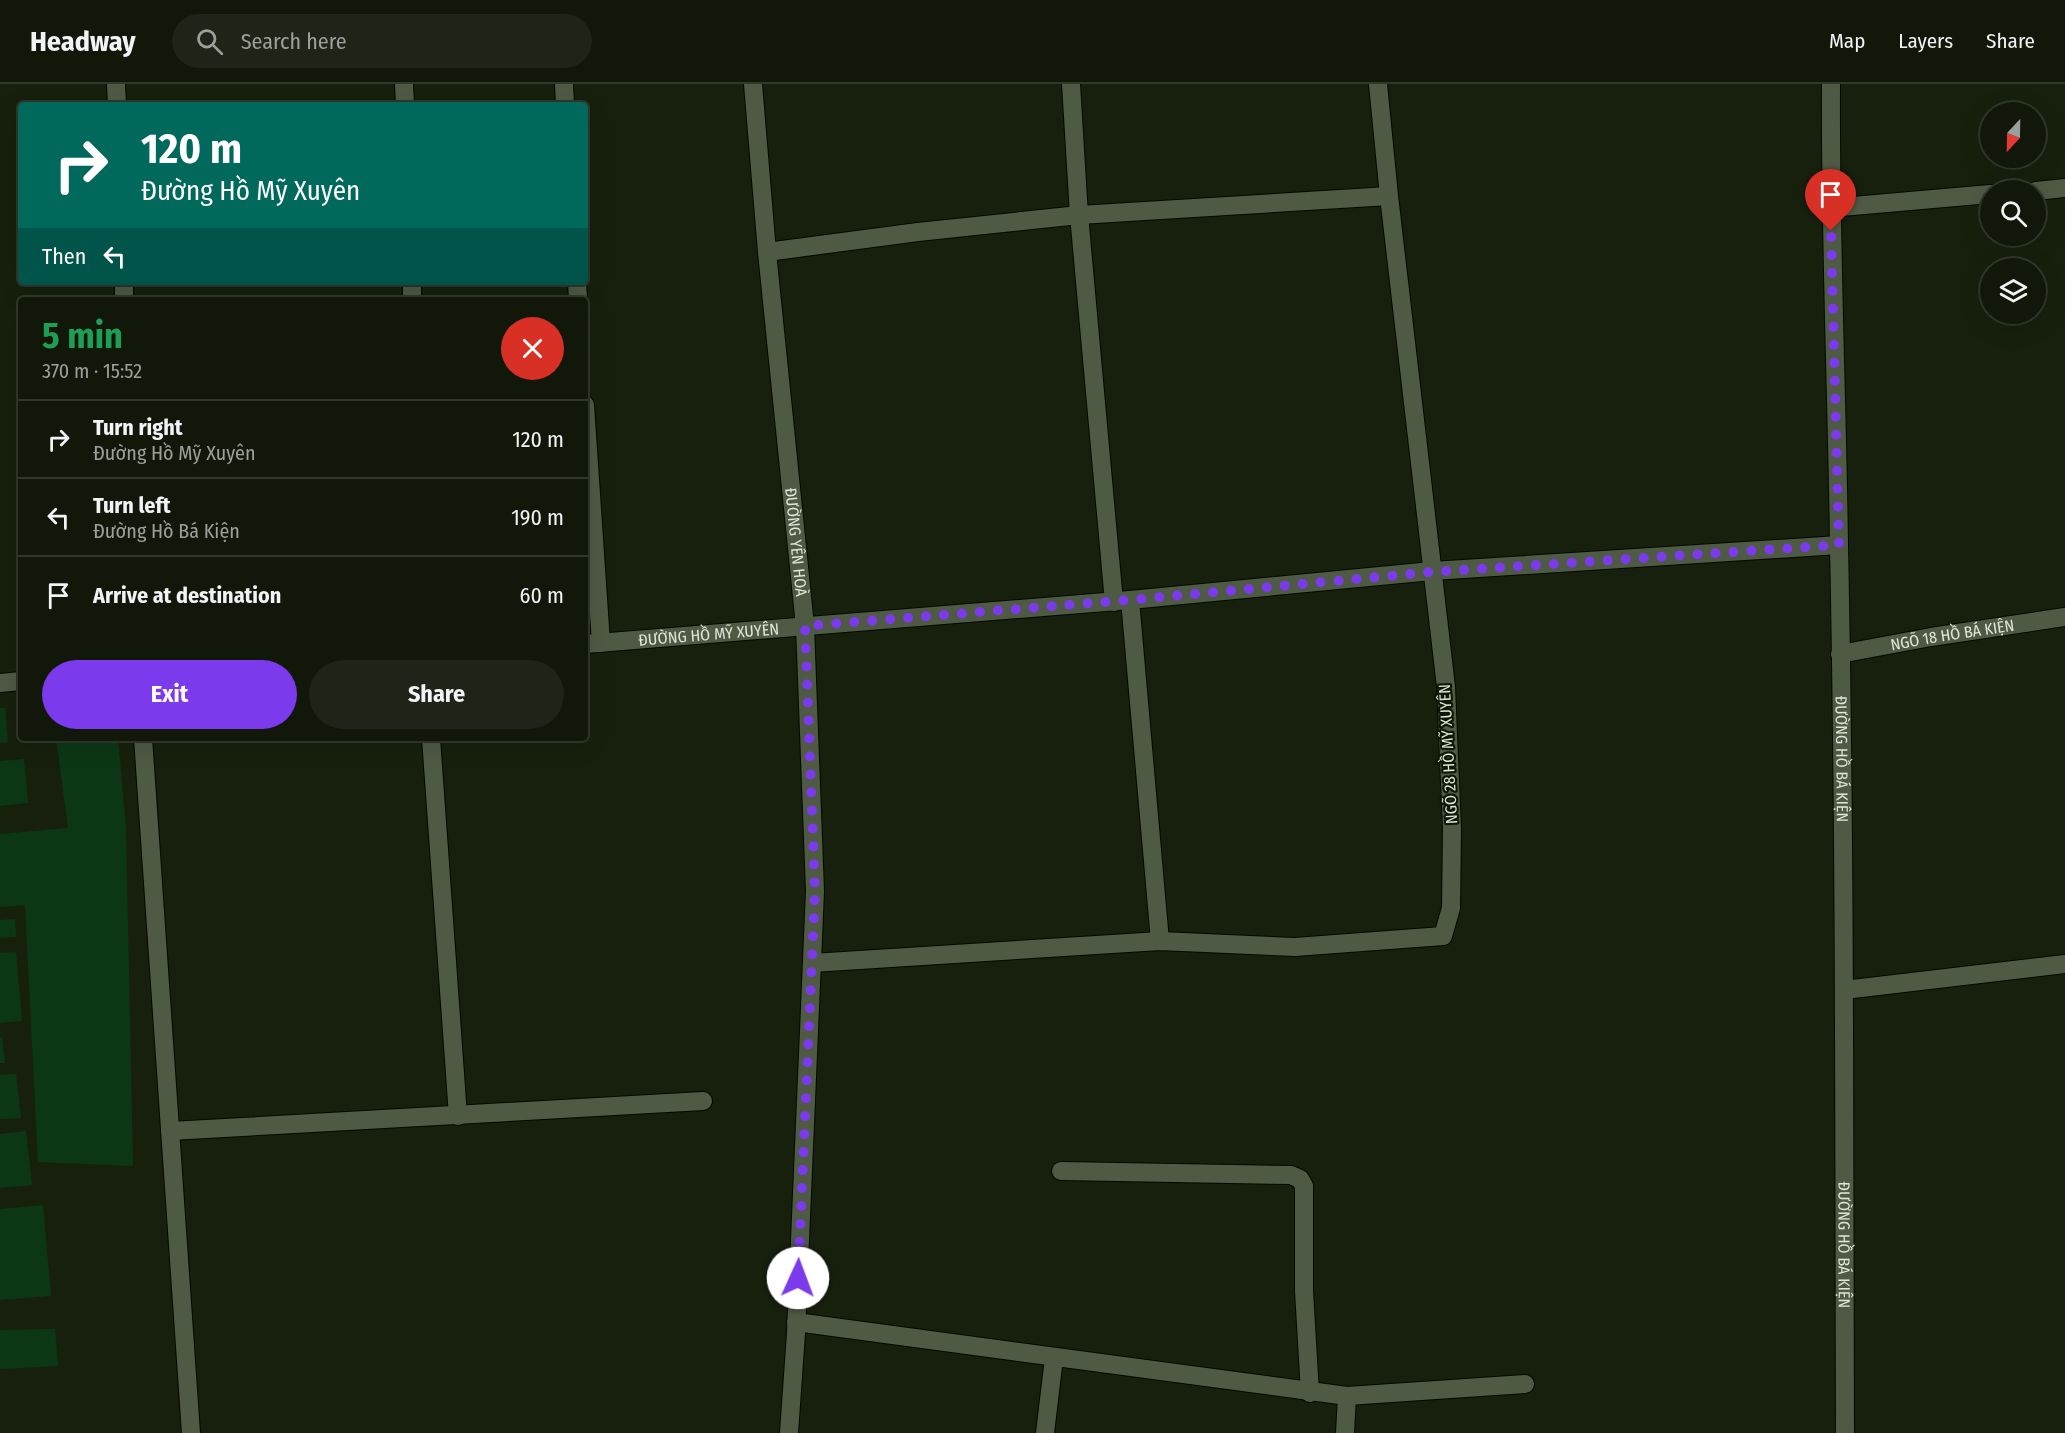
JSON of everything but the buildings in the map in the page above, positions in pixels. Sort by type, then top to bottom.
[{"type":"street","points":[[116,84],[117,102]]},
{"type":"street","points":[[404,84],[405,102]]},
{"type":"street","points":[[564,84],[565,102]]},
{"type":"street","name":"ĐƯỜNG YÊN HOÀ","points":[[753,84],[767,252],[805,626],[815,891],[789,1433]]},
{"type":"street","points":[[812,963],[1160,941],[1078,215],[1071,84]]},
{"type":"street","name":"NGÕ 28 HỒ MỸ XUYÊN","points":[[1160,941],[1295,947],[1443,936],[1451,908],[1452,829],[1446,687],[1378,84]]},
{"type":"street","name":"ĐƯỜNG HỒ BÁ KIỆN","points":[[1831,84],[1830,208],[1839,545],[1844,990],[1845,1433]]},
{"type":"street","points":[[2046,190],[2065,188]]},
{"type":"street","points":[[1830,208],[1980,195]]},
{"type":"street","points":[[767,252],[918,232],[1078,215],[1389,196]]},
{"type":"street","points":[[588,494],[593,643]]},
{"type":"street","name":"ĐƯỜNG HỒ MỸ XUYÊN","points":[[593,643],[1122,601],[1432,572],[1839,545]]},
{"type":"street","name":"NGÕ 18 HỒ BÁ KIỆN","points":[[1840,654],[1942,635],[2065,617]]},
{"type":"street","points":[[0,683],[18,681]]},
{"type":"street","points":[[143,741],[191,1433]]},
{"type":"street","points":[[431,741],[458,1116]]},
{"type":"street","points":[[1844,990],[2065,964]]},
{"type":"street","points":[[170,1131],[703,1101]]},
{"type":"street","points":[[1061,1171],[1291,1175],[1300,1179],[1304,1186],[1304,1302],[1310,1393]]},
{"type":"street","points":[[796,1322],[1310,1393],[1347,1396],[1525,1384]]},
{"type":"street","points":[[1045,1433],[1054,1358]]},
{"type":"street","points":[[1346,1433],[1347,1396]]},
{"type":"route","points":[[798,1278],[815,891],[805,626],[1130,600],[1432,572],[1839,545],[1831,231]]}]
